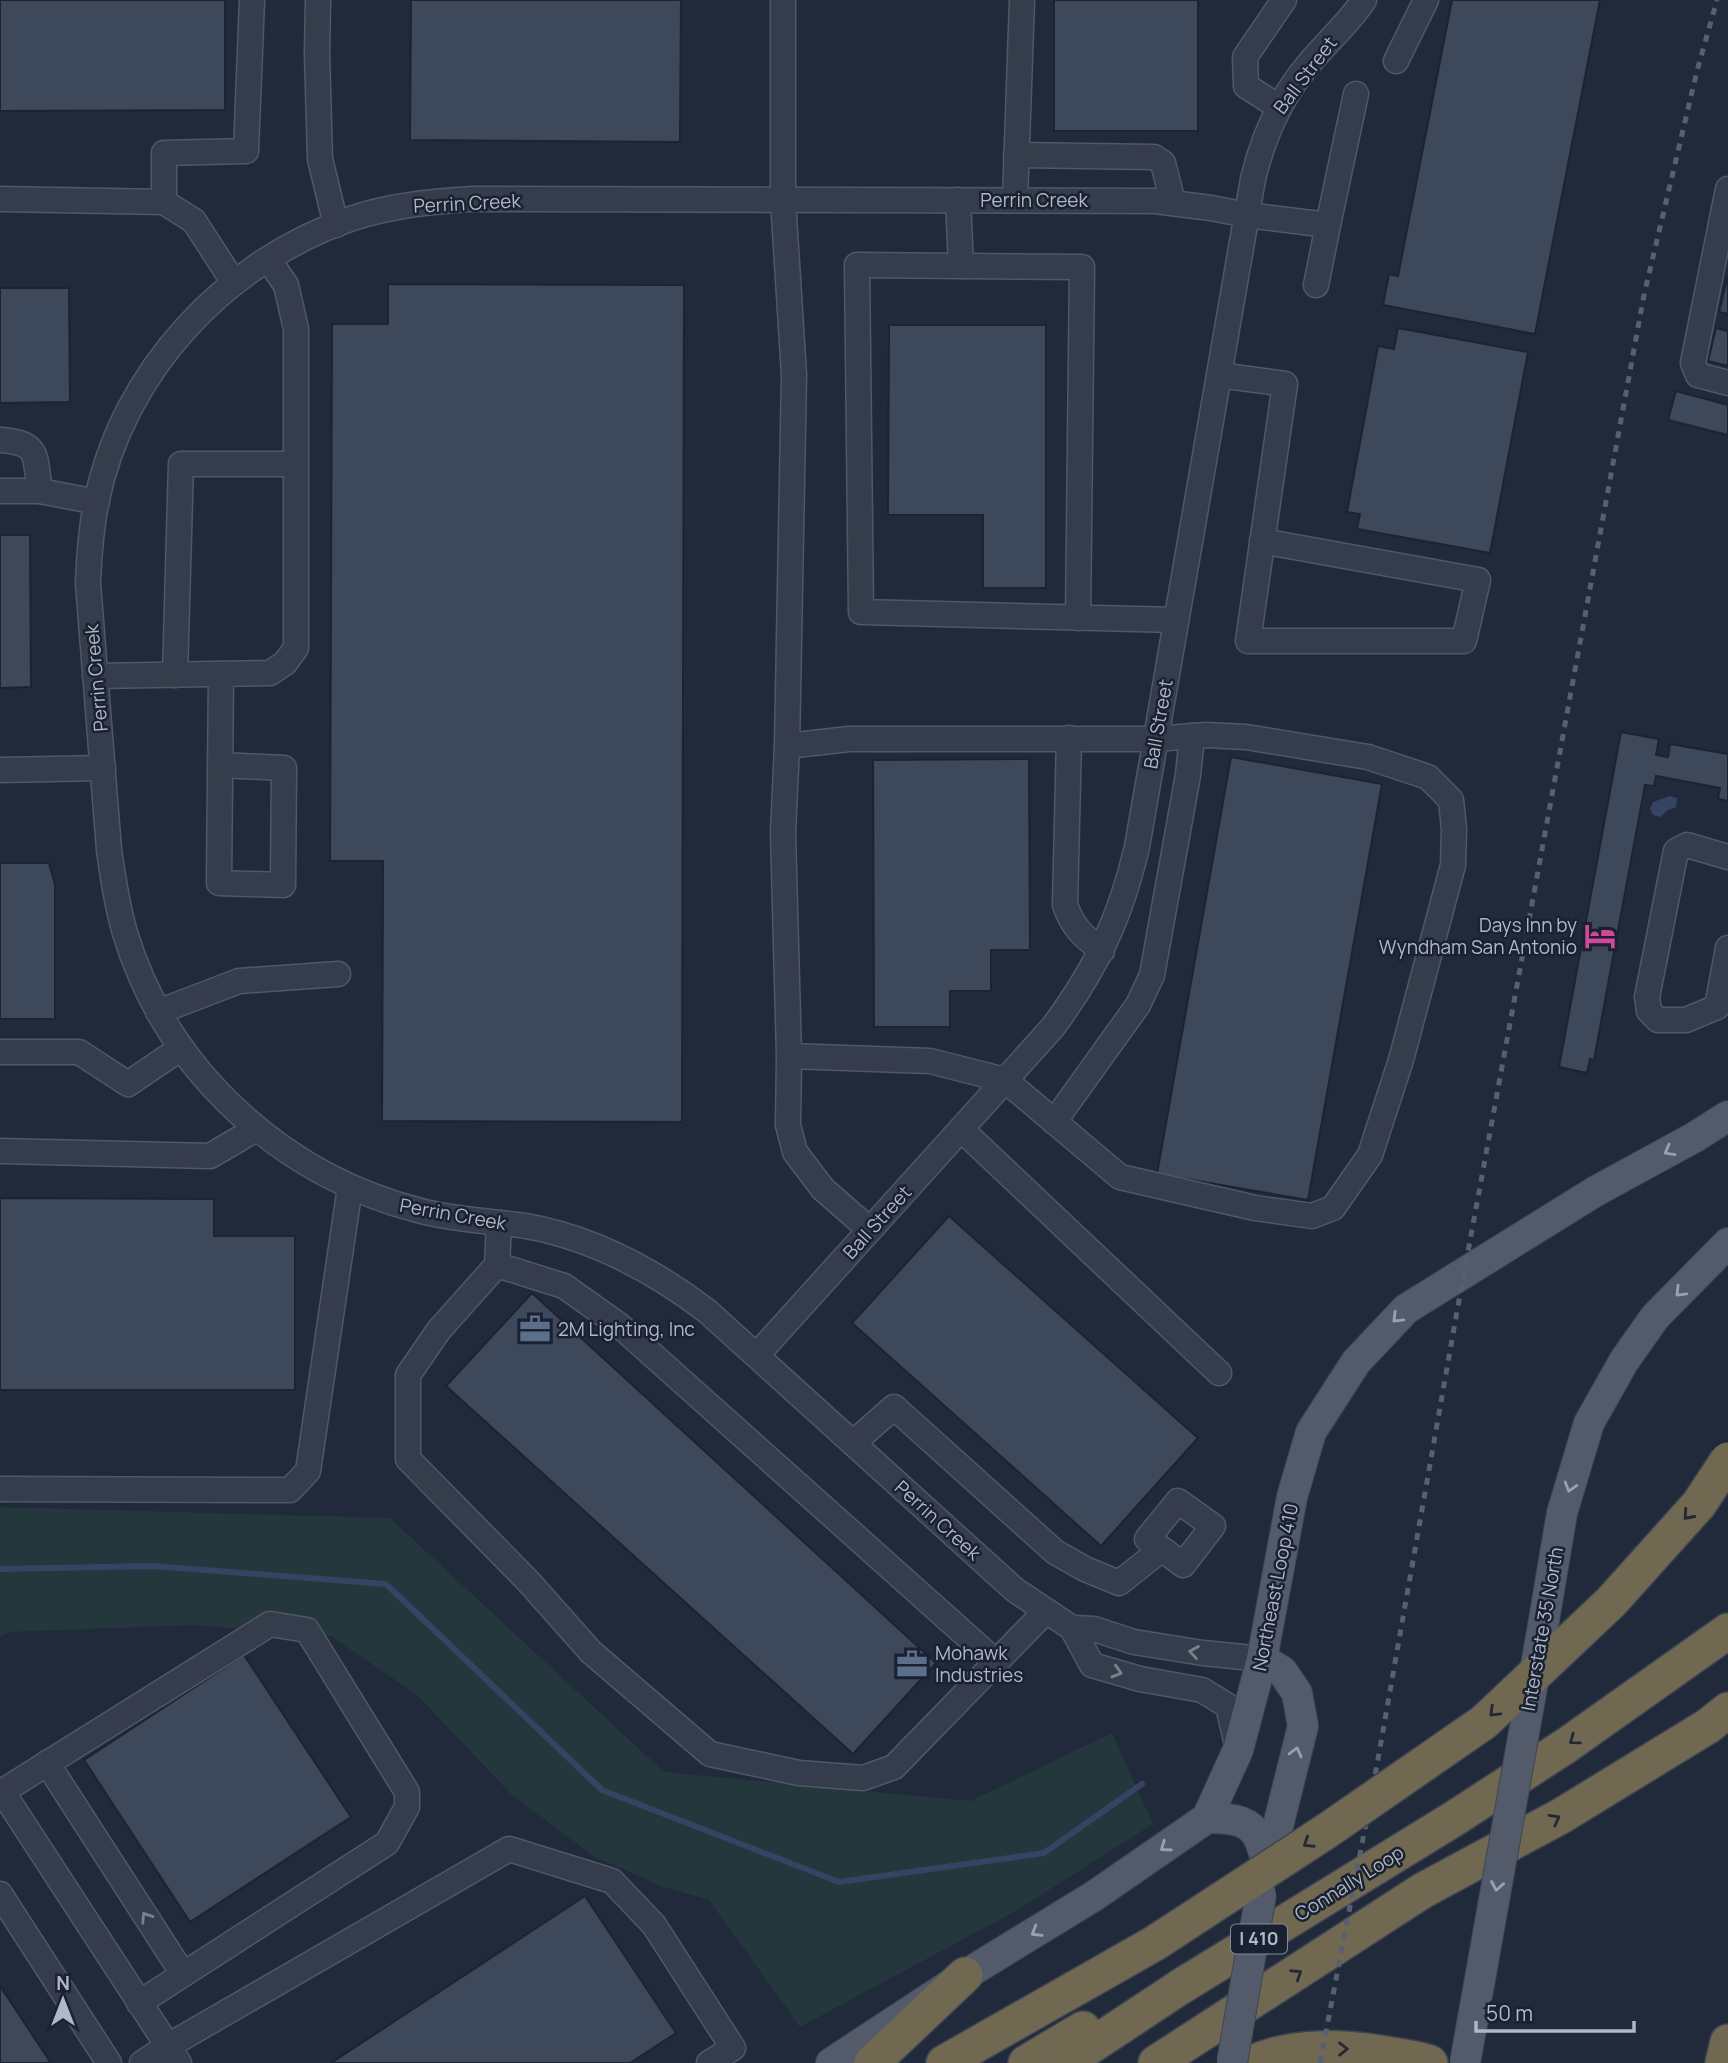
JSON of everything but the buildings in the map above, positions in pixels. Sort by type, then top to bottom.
[{"type":"highway","points":[[944,2063],[1155,1942],[1328,1830],[1484,1721],[1611,1602],[1699,1504],[1728,1460]]},
{"type":"highway","points":[[1629,1699],[1728,1611]]},
{"type":"highway","name":"I 410","points":[[1629,1699],[1728,1631]]},
{"type":"highway","name":"Connally Loop","points":[[1065,2063],[1180,1987],[1455,1818],[1567,1745],[1629,1699]]},
{"type":"highway","points":[[1156,2063],[1422,1891],[1561,1816],[1707,1726],[1728,1710]]},
{"type":"highway","points":[[1026,2063],[1175,1974],[1455,1818]]},
{"type":"highway","points":[[989,2063],[1155,1942]]},
{"type":"highway","points":[[872,2063],[965,1975]]},
{"type":"highway","points":[[1723,2063],[1728,2042]]},
{"type":"highway","points":[[1252,2063],[1270,2055],[1305,2049],[1364,2049],[1430,2063]]},
{"type":"main road","name":"Northeast Loop 410","points":[[1207,1818],[1238,1749],[1262,1659],[1292,1497],[1311,1432],[1356,1363],[1406,1309],[1596,1191],[1728,1116]]},
{"type":"main road","name":"Interstate 35 North","points":[[1465,2063],[1562,1513],[1590,1423],[1624,1362],[1655,1317],[1728,1243]]},
{"type":"main road","points":[[1232,2063],[1265,1880],[1303,1726],[1297,1693],[1282,1671],[1262,1659]]},
{"type":"main road","points":[[831,2063],[965,1975],[1094,1896],[1207,1818],[1230,1818],[1246,1822],[1260,1838],[1265,1880]]},
{"type":"street","points":[[164,202],[164,153],[246,151],[252,0]]},
{"type":"street","points":[[318,0],[320,159],[336,225]]},
{"type":"street","points":[[783,0],[783,200],[794,375],[788,746],[783,832],[789,1056],[788,1125],[795,1152],[823,1189],[870,1230]]},
{"type":"street","points":[[1015,200],[1022,0]]},
{"type":"street","points":[[1279,107],[1246,86],[1245,57],[1283,0]]},
{"type":"street","name":"Ball Street","points":[[757,1356],[1053,1027],[1077,995],[1115,924],[1137,847],[1261,144],[1279,107],[1307,66],[1364,0]]},
{"type":"street","points":[[1396,61],[1426,0]]},
{"type":"street","points":[[1316,285],[1356,94]]},
{"type":"street","points":[[1016,155],[1154,157],[1163,163],[1173,203]]},
{"type":"street","points":[[1728,189],[1693,363],[1698,375],[1728,383]]},
{"type":"street","points":[[0,199],[164,202],[194,221],[234,283]]},
{"type":"street","name":"Perrin Creek","points":[[1262,1659],[1134,1642],[1094,1629],[1072,1628],[1015,1590],[707,1311],[675,1286],[604,1248],[566,1236],[527,1226],[423,1212],[382,1200],[305,1164],[237,1112],[207,1082],[158,1012],[136,963],[115,892],[88,583],[90,543],[97,502],[121,426],[162,357],[187,326],[234,283],[268,259],[305,238],[336,225],[393,208],[433,201],[473,199],[1155,201],[1328,225]]},
{"type":"street","points":[[958,200],[961,266]]},
{"type":"street","points":[[95,676],[270,673],[285,663],[296,648],[296,329],[286,285],[268,259]]},
{"type":"street","points":[[1078,618],[1082,267],[857,265],[861,612],[1078,618],[1176,620]]},
{"type":"street","points":[[1219,375],[1285,384],[1262,541],[1248,640],[1464,641],[1478,580],[1262,541]]},
{"type":"street","points":[[0,440],[29,446],[34,455],[40,491]]},
{"type":"street","points":[[175,675],[181,464],[296,464]]},
{"type":"street","points":[[0,491],[40,491],[97,502]]},
{"type":"street","points":[[220,765],[284,768],[283,885],[219,883],[220,765],[221,674]]},
{"type":"street","points":[[1054,1122],[1138,1005],[1152,975],[1188,775],[1192,736]]},
{"type":"street","points":[[788,746],[849,740],[1246,737],[1368,757],[1428,777],[1451,800],[1454,829],[1452,865],[1401,1060],[1370,1155],[1333,1208],[1312,1216],[1255,1208],[1120,1177],[1005,1080],[930,1062],[789,1056]]},
{"type":"street","points":[[1069,738],[1065,905],[1071,922],[1102,951]]},
{"type":"street","points":[[0,770],[103,768]]},
{"type":"street","points":[[1728,857],[1687,845],[1676,851],[1647,998],[1649,1012],[1658,1020],[1685,1020],[1717,1007],[1728,948]]},
{"type":"street","points":[[158,1012],[239,981],[338,974]]},
{"type":"street","points":[[0,1052],[79,1052],[128,1084],[181,1048]]},
{"type":"street","points":[[0,1152],[210,1156],[256,1129]]},
{"type":"street","points":[[961,1129],[1219,1373]]},
{"type":"street","points":[[0,1489],[290,1490],[308,1471],[350,1187]]},
{"type":"street","points":[[499,1223],[497,1265],[439,1330],[408,1375],[408,1459],[528,1581],[590,1652],[710,1754],[799,1773],[863,1778],[894,1767],[1045,1612]]},
{"type":"street","points":[[497,1265],[564,1286],[619,1325],[996,1662]]},
{"type":"street","points":[[853,1443],[894,1407],[1055,1552],[1085,1569],[1119,1583],[1162,1549]]},
{"type":"street","points":[[139,2003],[387,1843],[407,1807],[407,1792],[307,1630],[270,1624],[1,1792],[139,2003],[173,2054]]},
{"type":"street","points":[[1072,1628],[1092,1665],[1140,1679],[1202,1690],[1228,1706],[1238,1749]]},
{"type":"street","points":[[47,1763],[183,1974]]},
{"type":"street","points":[[142,2063],[173,2054],[509,1849],[612,1881],[654,1925],[738,2056],[709,2063]]},
{"type":"street","points":[[0,1894],[109,2063]]},
{"type":"green space","points":[[0,1507],[390,1518],[664,1772],[971,1801],[1112,1733],[1153,1824],[1014,1912],[800,2027],[709,1900],[661,1886],[595,1857],[512,1795],[417,1695],[331,1636],[194,1625],[10,1632],[0,1637]]},
{"type":"water","points":[[1670,796],[1677,798],[1676,807],[1660,817],[1653,815],[1650,809],[1653,802]]},
{"type":"waterway","points":[[0,1569],[153,1566],[386,1584],[602,1790],[839,1882],[1044,1853],[1142,1784]]},
{"type":"railway","points":[[1320,2063],[1375,1776],[1456,1317],[1644,295],[1697,71],[1717,0]]},
{"type":"place","name":"Days Inn by Wyndham San Antonio","points":[[1600,936]]},
{"type":"place","name":"2M Lighting, Inc","points":[[535,1329]]},
{"type":"place","name":"Mohawk Industries","points":[[912,1664]]}]
